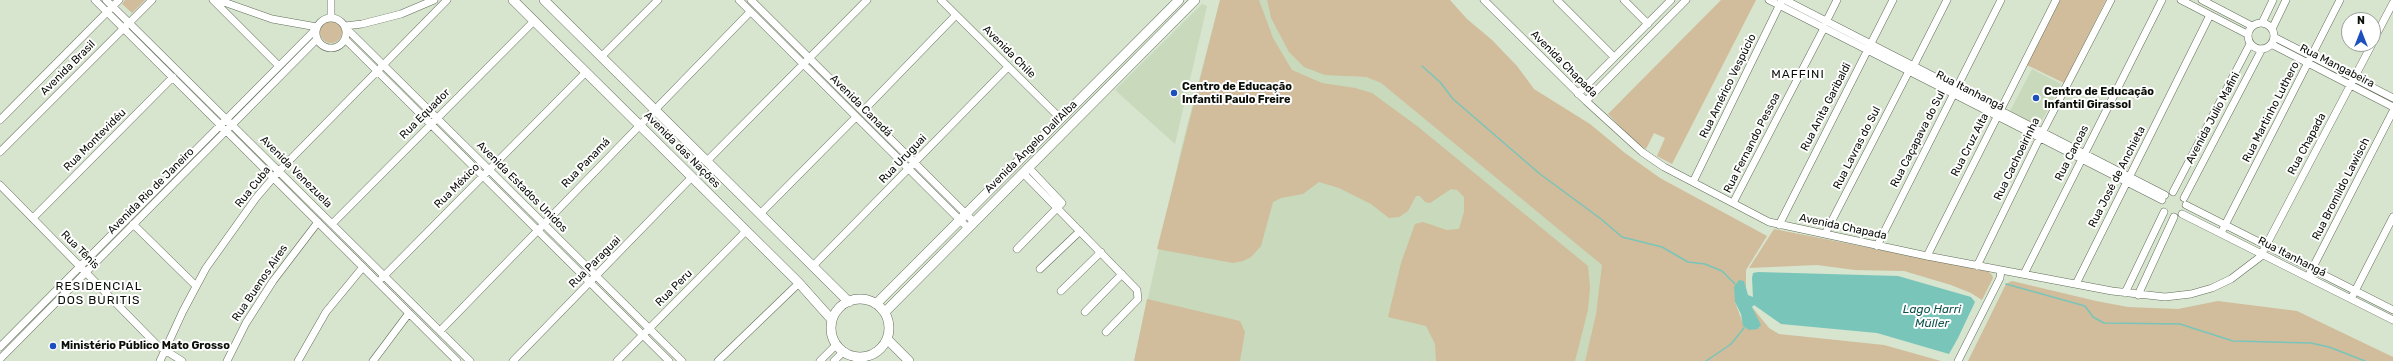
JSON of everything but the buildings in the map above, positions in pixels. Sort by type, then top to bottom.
[{"type":"main road","name":"Avenida das Nações","points":[[513,0],[799,283],[832,320]]},
{"type":"main road","name":"Avenida Ângelo Dall'Alba","points":[[876,304],[964,218],[1179,0]]},
{"type":"main road","name":"Avenida Ângelo Dall'Alba","points":[[885,312],[1195,0]]},
{"type":"main road","name":"Avenida das Nações","points":[[549,2],[602,57],[849,302]]},
{"type":"main road","points":[[863,299],[876,304],[885,312],[890,325],[888,340],[874,358],[862,358],[843,352],[836,345],[832,337],[832,320],[838,309],[849,302],[863,299]]},
{"type":"main road","points":[[888,340],[909,361]]},
{"type":"street","name":"Avenida Venezuela","points":[[95,0],[110,9],[173,78],[455,360]]},
{"type":"street","name":"Avenida Venezuela","points":[[106,0],[110,9]]},
{"type":"street","name":"Avenida Brasil","points":[[0,120],[119,0]]},
{"type":"street","name":"Avenida Brasil","points":[[0,152],[152,0]]},
{"type":"street","points":[[213,0],[278,65]]},
{"type":"street","points":[[218,0],[272,19],[316,28]]},
{"type":"street","points":[[331,0],[331,17]]},
{"type":"street","points":[[345,27],[401,14],[434,0]]},
{"type":"street","name":"Rua Cuba","points":[[160,361],[196,286],[219,249],[273,178],[447,0]]},
{"type":"street","points":[[602,57],[658,0]]},
{"type":"street","name":"Avenida Canadá","points":[[738,0],[909,169],[964,218]]},
{"type":"street","name":"Avenida Canadá","points":[[751,0],[914,163],[971,225]]},
{"type":"street","points":[[756,6],[762,0]]},
{"type":"street","points":[[707,161],[867,0]]},
{"type":"street","name":"Avenida Chile","points":[[941,0],[1061,119]]},
{"type":"street","name":"Avenida Chapada","points":[[1484,0],[1578,94],[1642,152],[1664,167],[1779,225],[1977,266],[2125,293],[2138,294],[2178,296],[2212,288],[2240,272],[2262,254]]},
{"type":"street","points":[[1557,0],[1614,57]]},
{"type":"street","points":[[1624,0],[1648,24]]},
{"type":"street","points":[[1578,94],[1671,0]]},
{"type":"street","points":[[1586,101],[1686,0]]},
{"type":"street","name":"Rua Itanhangá","points":[[1769,0],[1782,2],[1869,47],[1913,67],[2085,152],[2128,179],[2164,198]]},
{"type":"street","name":"Rua Fernando Pessoa","points":[[1733,203],[1838,0]]},
{"type":"street","name":"Rua Anita Garibaldi","points":[[1779,225],[1893,0]]},
{"type":"street","points":[[1913,67],[1947,0]]},
{"type":"street","name":"Rua Caçapava do Sul","points":[[1877,246],[2002,0]]},
{"type":"street","name":"Rua Cruz Alta","points":[[1927,256],[2056,0]]},
{"type":"street","name":"Rua Cachoeirinha","points":[[1977,266],[2039,138],[2111,0]]},
{"type":"street","name":"Rua Canoas","points":[[2024,274],[2162,0]]},
{"type":"street","points":[[2181,0],[2247,34],[2250,44],[2262,49],[2272,41],[2272,29],[2286,0]]},
{"type":"street","points":[[2202,0],[2216,3],[2252,26]]},
{"type":"street","points":[[2262,23],[2273,0]]},
{"type":"street","name":"Rua Martinho Luthero","points":[[2221,234],[2340,0]]},
{"type":"street","name":"Rua Américo Vespúcio","points":[[1693,182],[1782,2]]},
{"type":"street","name":"Rua Chapada","points":[[2381,26],[2393,3]]},
{"type":"street","name":"Rua Panamá","points":[[440,331],[654,109],[750,12]]},
{"type":"street","name":"Rua José de Anchieta","points":[[2076,284],[2210,14]]},
{"type":"street","points":[[863,111],[956,15]]},
{"type":"street","points":[[331,17],[338,19],[345,27],[345,39],[341,45],[332,48],[323,46],[317,39],[316,28],[322,20],[331,17]]},
{"type":"street","name":"Rua Equador","points":[[332,224],[534,21]]},
{"type":"street","points":[[2247,34],[2252,26],[2262,23],[2272,29]]},
{"type":"street","name":"Avenida Venezuela","points":[[126,26],[226,118],[470,361]]},
{"type":"street","name":"Avenida Estados Unidos","points":[[345,27],[682,361]]},
{"type":"street","name":"Avenida Rio de Janeiro","points":[[0,347],[316,28]]},
{"type":"street","name":"Avenida Rio de Janeiro","points":[[0,359],[317,39]]},
{"type":"street","name":"Avenida Estados Unidos","points":[[345,39],[669,361]]},
{"type":"street","name":"Rua Mangabeira","points":[[2272,41],[2352,82],[2393,107]]},
{"type":"street","name":"Avenida Julio Mafini","points":[[2173,192],[2250,44]]},
{"type":"street","name":"Rua Itanhangá","points":[[1869,47],[1908,73],[2081,160],[2128,179]]},
{"type":"street","name":"Avenida Julio Mafini","points":[[2185,201],[2262,49]]},
{"type":"street","name":"Rua Chapada","points":[[2262,254],[2367,52]]},
{"type":"street","points":[[1609,63],[1611,67],[1617,69]]},
{"type":"street","name":"Rua Uruguai","points":[[813,266],[1008,67]]},
{"type":"street","name":"Rua México","points":[[378,282],[586,72]]},
{"type":"street","name":"Rua Lavras do Sul","points":[[1825,234],[1908,73]]},
{"type":"street","name":"Rua Montevidéu","points":[[33,218],[173,78]]},
{"type":"street","name":"Rua Mangabeira","points":[[2352,82],[2393,98]]},
{"type":"street","name":"Rua Bromildo Lawisch","points":[[2308,277],[2393,111]]},
{"type":"street","points":[[760,214],[856,117]]},
{"type":"street","points":[[1026,170],[1060,205],[1080,231],[1137,290],[1138,299],[1106,332]]},
{"type":"street","name":"Rua Paraguai","points":[[513,361],[692,177]]},
{"type":"street","name":"Rua Tênis","points":[[0,185],[164,350],[182,361]]},
{"type":"street","points":[[2125,293],[2164,212],[2164,198],[2173,192],[2185,201],[2182,214],[2174,217],[2138,294]]},
{"type":"street","name":"Rua Itanhangá","points":[[2185,201],[2266,246],[2393,310]]},
{"type":"street","points":[[1017,249],[1060,205]]},
{"type":"street","points":[[2164,212],[2174,217]]},
{"type":"street","name":"Rua Itanhangá","points":[[2182,214],[2393,320]]},
{"type":"street","points":[[2351,299],[2393,217]]},
{"type":"street","name":"Rua Buenos Aires","points":[[227,361],[246,323],[272,281],[318,222]]},
{"type":"street","points":[[133,224],[196,286]]},
{"type":"street","name":"Rua Peru","points":[[617,361],[746,231]]},
{"type":"street","points":[[1040,269],[1080,231]]},
{"type":"street","points":[[1062,291],[1101,252]]},
{"type":"street","points":[[298,361],[326,312],[363,267]]},
{"type":"street","points":[[1992,268],[1995,277],[1993,291]]},
{"type":"street","points":[[1958,361],[2000,278],[2001,270]]},
{"type":"street","points":[[2000,278],[2016,273]]},
{"type":"street","points":[[1085,312],[1122,274]]},
{"type":"street","points":[[718,361],[799,283]]},
{"type":"street","points":[[372,361],[409,313]]},
{"type":"street","points":[[820,361],[836,345]]},
{"type":"street","points":[[834,361],[843,352]]},
{"type":"shaded area","points":[[125,0],[145,0],[132,13],[122,4]]},
{"type":"shaded area","points":[[1220,0],[1267,0],[1271,18],[1346,76],[1366,77],[1381,83],[1603,265],[1596,314],[1585,361],[1134,361],[1182,145]]},
{"type":"shaded area","points":[[1220,0],[1259,0],[1273,38],[1292,70],[1322,83],[1355,88],[1372,93],[1417,126],[1588,266],[1590,287],[1588,310],[1575,361],[1436,361],[1435,344],[1426,326],[1388,317],[1401,263],[1415,224],[1423,222],[1447,230],[1459,229],[1464,212],[1464,197],[1457,190],[1451,189],[1430,203],[1425,202],[1420,196],[1416,196],[1408,211],[1399,217],[1389,218],[1371,204],[1339,188],[1319,182],[1303,194],[1281,198],[1273,202],[1261,246],[1251,257],[1243,261],[1233,263],[1157,249]]},
{"type":"shaded area","points":[[1267,0],[1450,0],[1467,19],[1492,40],[1517,66],[1534,89],[1590,124],[1625,153],[1660,178],[1767,236],[1746,270],[1746,292],[1744,281],[1735,293],[1735,302],[1742,321],[1758,329],[1760,327],[1752,307],[1769,328],[1779,334],[1884,345],[1941,361],[1585,361],[1596,314],[1602,265],[1381,83],[1366,77],[1325,75],[1304,67],[1289,52],[1271,18]]},
{"type":"shaded area","points":[[1721,0],[1756,0],[1672,164],[1657,156],[1665,138],[1654,133],[1646,149],[1634,141],[1608,114]]},
{"type":"shaded area","points":[[2060,0],[2106,0],[2064,83],[2027,65]]},
{"type":"shaded area","points":[[1202,4],[1207,6],[1175,144],[1115,90]]},
{"type":"shaded area","points":[[331,21],[339,24],[342,32],[339,40],[331,43],[323,40],[320,32],[323,24]]},
{"type":"shaded area","name":"Centro de Educação Infantil Girassol","points":[[2032,69],[2061,84],[2039,126],[2010,111]]},
{"type":"shaded area","points":[[1774,229],[1988,271],[1993,278],[1982,300],[1971,293],[1951,285],[1904,271],[1855,270],[1817,265],[1749,268]]},
{"type":"shaded area","points":[[2012,281],[2128,307],[2178,309],[2218,301],[2297,311],[2393,357],[2393,361],[1968,361],[2006,284]]},
{"type":"shaded area","points":[[1147,299],[1240,321],[1245,332],[1240,361],[1134,361]]},
{"type":"water","name":"Lago Harri Müller","points":[[1753,273],[1898,276],[1971,297],[1975,302],[1949,354],[1877,333],[1781,324],[1754,305],[1752,307],[1761,325],[1758,329],[1749,330],[1743,326],[1741,314],[1735,302],[1734,287],[1739,280],[1744,281],[1748,295],[1753,297]]},
{"type":"waterway","points":[[1422,66],[1440,82],[1453,99],[1540,174],[1601,219],[1622,237],[1662,247],[1688,262],[1705,264],[1722,271],[1735,284]]},
{"type":"waterway","points":[[2006,284],[2085,306],[2093,317],[2104,323],[2180,324],[2233,341],[2311,343],[2329,347],[2365,361]]},
{"type":"waterway","points":[[1706,361],[1731,344],[1744,328]]},
{"type":"place","name":"Centro de Educação Infantil Paulo Freire","points":[[1174,93]]},
{"type":"place","name":"Centro de Educação Infantil Girassol","points":[[2036,98]]},
{"type":"place","name":"Ministério Público Mato Grosso","points":[[53,346]]},
{"type":"district","name":"MAFFINI","points":[[1798,75]]},
{"type":"district","name":"RESIDENCIAL DOS BURITIS","points":[[99,294]]}]
